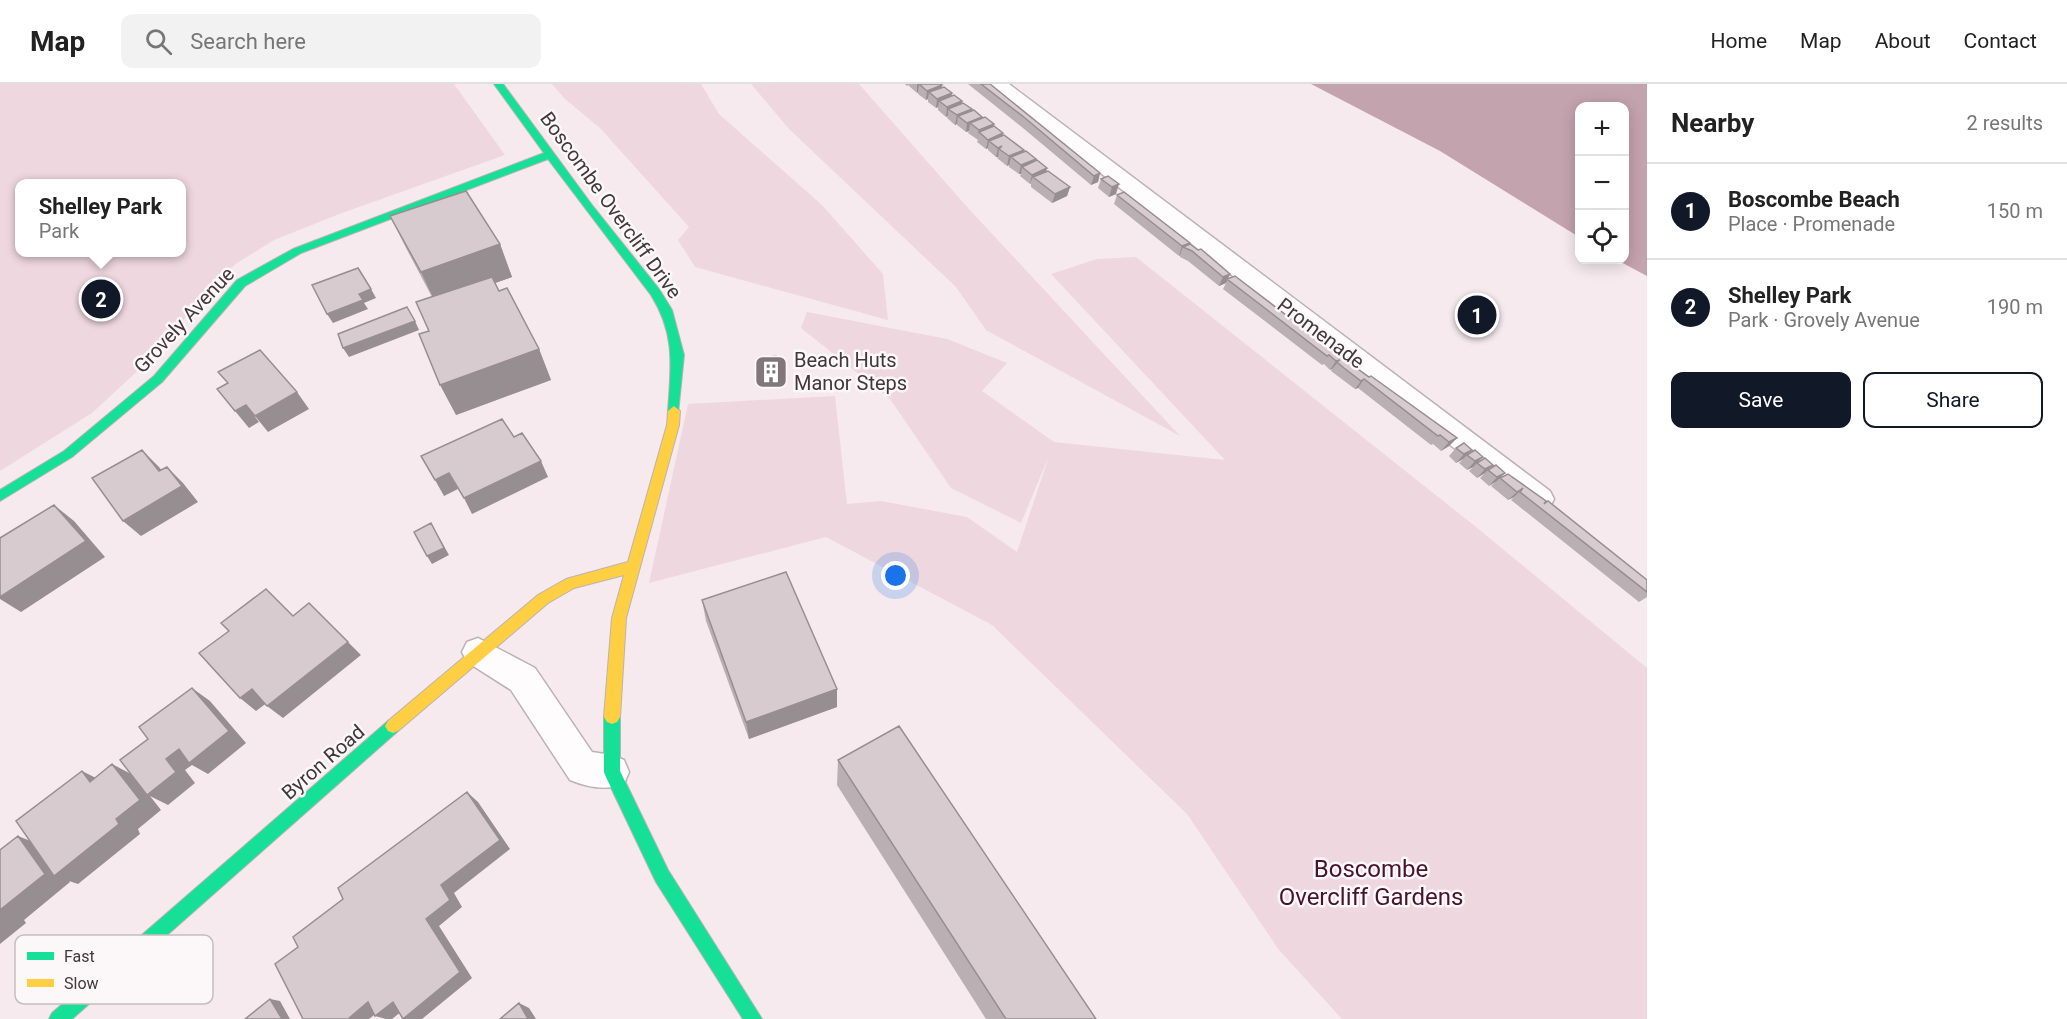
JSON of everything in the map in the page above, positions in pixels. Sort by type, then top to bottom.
[{"type":"street","name":"Boscombe Overcliff Drive","points":[[498,84],[588,207],[655,292],[666,310],[678,355],[673,425],[619,618],[612,715],[612,772]]},
{"type":"street","name":"Promenade","points":[[996,84],[1562,516]]},
{"type":"street","name":"Grovely Avenue","points":[[0,496],[68,454],[107,423],[158,379],[241,284],[269,265],[297,251],[551,154]]},
{"type":"street","name":"Byron Road","points":[[154,935],[478,652],[543,599],[572,583],[632,567]]},
{"type":"street","points":[[478,652],[523,679],[582,768],[612,772],[662,876],[753,1019]]},
{"type":"street","name":"Byron Road","points":[[58,1019],[75,1004]]},
{"type":"green space","points":[[0,84],[454,84],[505,155],[342,213],[274,240],[237,263],[221,277],[143,366],[92,413],[0,471]]},
{"type":"green space","points":[[552,84],[701,84],[719,114],[822,205],[883,274],[888,320],[695,267],[678,240],[689,227],[600,128],[565,99]]},
{"type":"green space","points":[[751,84],[859,84],[968,208],[1180,436],[986,330],[956,287],[789,129]]},
{"type":"green space","name":"Boscombe Overcliff Gardens","points":[[1136,257],[1476,527],[1647,668],[1647,1019],[1342,1019],[1279,950],[1187,814],[992,625],[826,537],[649,583],[688,404],[835,396],[847,504],[881,501],[967,517],[1017,552],[1049,456],[1021,523],[951,488],[890,399],[801,328],[807,312],[947,339],[1007,363],[982,391],[1054,442],[1225,460],[1051,274],[1097,259]]},
{"type":"shaded area","points":[[1311,84],[1647,84],[1647,276],[1624,264],[1629,264],[1629,102],[1575,102],[1575,235],[1440,151]]},
{"type":"building","points":[[919,84],[940,84],[942,85],[927,91]]},
{"type":"building","points":[[981,84],[990,84],[1100,173],[1094,176]]},
{"type":"building","points":[[944,87],[952,93],[937,99],[929,92]]},
{"type":"building","points":[[954,95],[962,101],[947,107],[939,101]]},
{"type":"building","points":[[963,103],[972,109],[957,115],[948,109]]},
{"type":"building","points":[[974,110],[982,117],[967,123],[958,116]]},
{"type":"building","points":[[985,117],[994,124],[979,130],[970,123]]},
{"type":"building","points":[[994,126],[1003,133],[988,140],[979,132]]},
{"type":"building","points":[[1004,135],[1024,150],[1009,156],[999,149],[1002,146],[998,148],[989,141]]},
{"type":"building","points":[[1026,151],[1036,159],[1021,165],[1011,157]]},
{"type":"building","points":[[1037,160],[1047,168],[1032,175],[1022,167]]},
{"type":"building","points":[[1048,171],[1070,187],[1055,194],[1033,177]]},
{"type":"building","points":[[1108,176],[1119,184],[1112,187],[1101,179]]},
{"type":"building","points":[[466,191],[500,244],[421,272],[390,216]]},
{"type":"building","points":[[1124,192],[1190,243],[1182,246],[1117,195]]},
{"type":"building","points":[[1190,244],[1198,250],[1201,249],[1230,274],[1223,277],[1192,251],[1183,247]]},
{"type":"building","points":[[358,268],[371,289],[359,294],[363,300],[327,314],[312,285]]},
{"type":"building","points":[[1235,276],[1369,377],[1371,376],[1457,438],[1449,442],[1440,435],[1438,436],[1364,379],[1361,381],[1337,362],[1340,360],[1336,361],[1329,355],[1327,356],[1227,279]]},
{"type":"building","points":[[492,277],[499,291],[507,288],[539,349],[440,385],[419,334],[429,331],[416,302]]},
{"type":"building","points":[[407,307],[415,321],[343,348],[338,334]]},
{"type":"building","points":[[260,350],[297,392],[255,416],[246,405],[235,411],[217,389],[228,383],[218,372]]},
{"type":"building","points":[[776,356],[779,368],[764,370],[761,358]]},
{"type":"building","points":[[502,419],[514,437],[522,433],[541,461],[464,498],[449,473],[435,480],[421,456]]},
{"type":"building","points":[[1464,443],[1472,450],[1464,454],[1456,448]]},
{"type":"building","points":[[142,450],[159,471],[167,467],[182,486],[123,521],[92,478]]},
{"type":"building","points":[[1475,450],[1483,457],[1475,461],[1467,455]]},
{"type":"building","points":[[1485,458],[1493,465],[1485,469],[1477,463]]},
{"type":"building","points":[[1496,465],[1505,473],[1497,477],[1488,470]]},
{"type":"building","points":[[1508,474],[1546,501],[1544,504],[1548,501],[1647,580],[1647,592],[1520,492],[1523,488],[1517,492],[1500,478]]},
{"type":"building","points":[[54,505],[86,541],[0,597],[0,538]]},
{"type":"building","points":[[431,523],[444,548],[427,556],[414,532]]},
{"type":"building","points":[[786,572],[837,689],[746,722],[702,600]]},
{"type":"building","points":[[266,589],[293,616],[309,603],[348,642],[267,706],[252,689],[240,698],[199,653],[229,631],[221,623]]},
{"type":"building","points":[[192,688],[229,731],[189,763],[179,749],[166,759],[176,772],[147,795],[120,760],[148,739],[139,727]]},
{"type":"building","points":[[899,726],[1096,1019],[1006,1019],[838,760]]},
{"type":"building","points":[[112,764],[140,800],[116,819],[119,824],[54,876],[16,821],[82,771],[90,782]]},
{"type":"building","points":[[467,792],[500,840],[441,885],[450,900],[426,919],[460,972],[403,1019],[393,1002],[375,1016],[368,1002],[348,1019],[303,1019],[275,964],[298,947],[293,937],[343,899],[338,888]]},
{"type":"building","points":[[18,836],[45,874],[0,910],[0,850]]},
{"type":"building","points":[[270,999],[282,1019],[245,1019]]},
{"type":"building","points":[[519,1003],[528,1019],[500,1019]]},
{"type":"traffic: fast","points":[[498,84],[588,207],[655,292],[666,310],[678,355],[674,411]]},
{"type":"traffic: fast","points":[[0,496],[68,454],[158,379],[241,283],[297,251],[551,154]]},
{"type":"traffic: fast","points":[[612,717],[612,772],[662,876],[753,1019]]},
{"type":"traffic: fast","points":[[154,935],[393,726]]},
{"type":"traffic: fast","points":[[58,1019],[75,1004]]},
{"type":"traffic: slow","points":[[612,717],[619,618],[673,425],[674,411]]},
{"type":"traffic: slow","points":[[393,726],[543,599],[571,583],[632,567]]},
{"type":"place","name":"Shelley Park","points":[[101,299]]},
{"type":"place","name":"Boscombe Beach","points":[[1477,315]]},
{"type":"place","name":"Beach Huts Manor Steps","points":[[771,372]]}]
